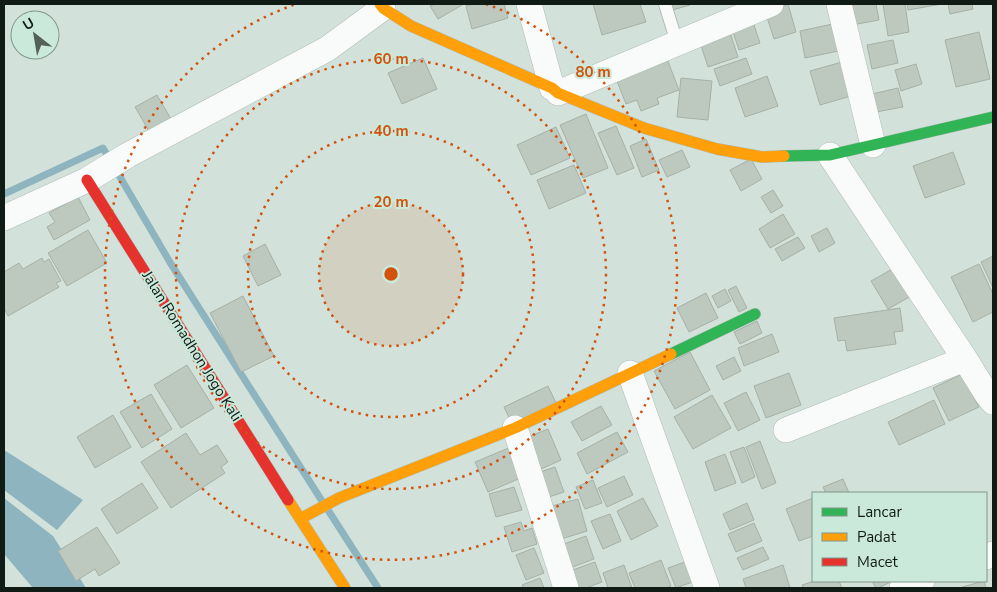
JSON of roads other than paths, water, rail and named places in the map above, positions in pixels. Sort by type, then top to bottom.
[{"type":"street","points":[[529,4],[555,90]]},
{"type":"street","points":[[555,90],[771,4]]},
{"type":"street","points":[[838,4],[873,145]]},
{"type":"street","points":[[4,218],[96,174],[327,49],[382,6],[411,26],[644,128],[717,149],[762,157],[830,155],[993,117]]},
{"type":"street","points":[[830,155],[965,359],[991,393]]},
{"type":"street","name":"Jalan Romadhon Jogo Kali","points":[[96,174],[250,438],[300,519],[346,588]]},
{"type":"street","points":[[300,519],[339,498],[515,428],[755,314]]},
{"type":"street","points":[[786,430],[965,359]]},
{"type":"street","points":[[630,373],[707,588]]},
{"type":"street","points":[[515,428],[566,588]]},
{"type":"street","points":[[902,588],[919,582]]},
{"type":"lane","points":[[665,4],[677,43]]},
{"type":"water","points":[[4,450],[83,500],[57,530],[4,490]]},
{"type":"water","points":[[4,498],[53,536],[86,588],[33,588],[4,554]]},
{"type":"waterway","points":[[4,194],[103,148],[171,264],[322,501]]},
{"type":"waterway","points":[[328,510],[378,588]]}]
